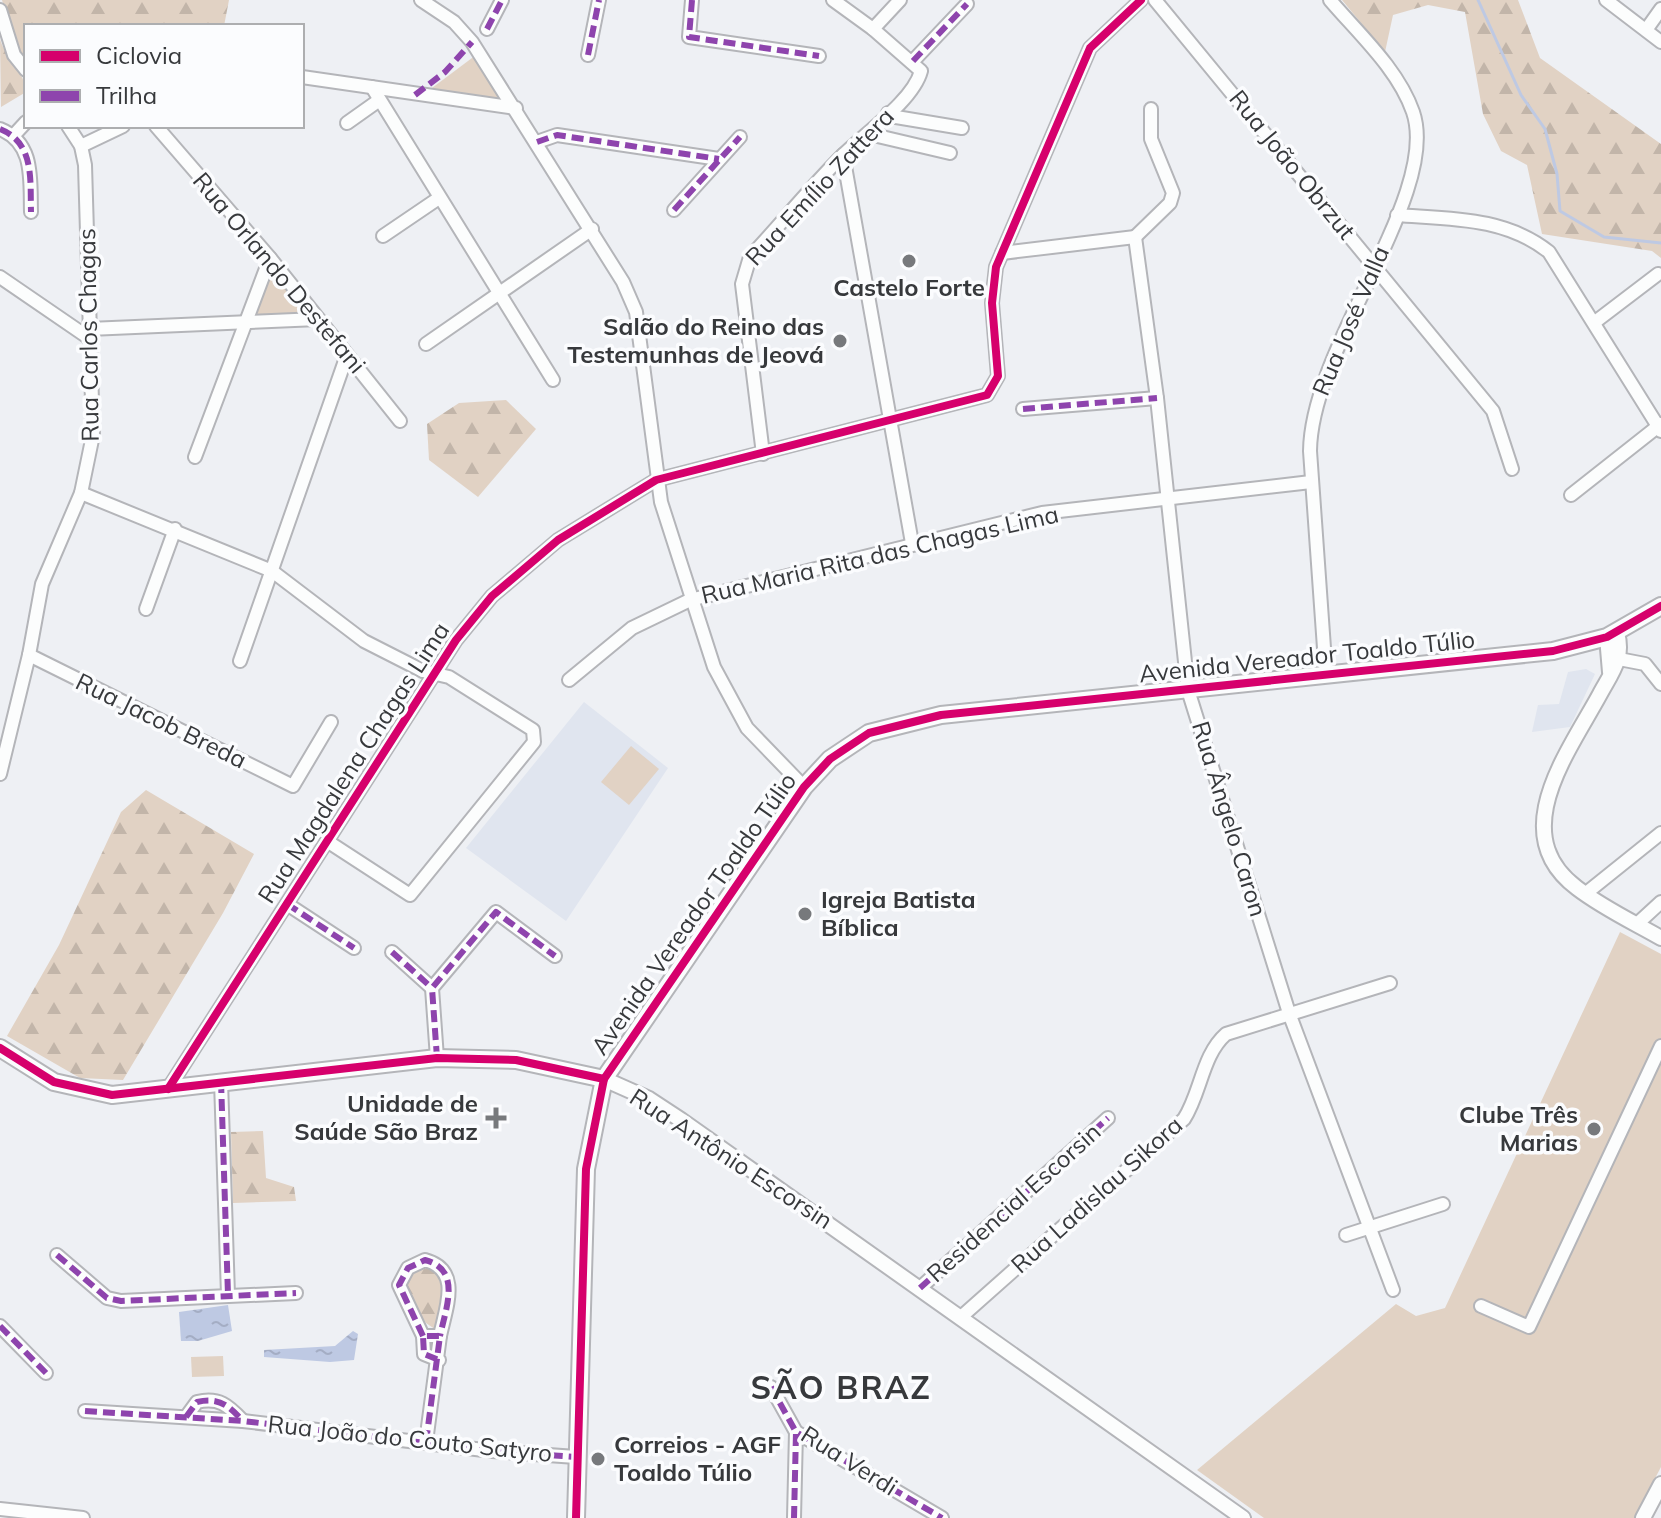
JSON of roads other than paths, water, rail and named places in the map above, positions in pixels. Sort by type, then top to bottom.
[{"type":"main road","name":"Avenida Vereador Toaldo Túlio","points":[[576,1518],[586,1169],[604,1079],[804,787],[830,759],[869,733],[909,721],[1553,651],[1612,635],[1661,606]]},
{"type":"main road","name":"Rua Antônio Escorsin","points":[[0,1048],[54,1082],[112,1095],[437,1058],[516,1060],[604,1079]]},
{"type":"street","points":[[421,0],[466,34],[516,108],[623,282],[636,312],[656,480],[690,600],[714,667],[747,728],[804,787]]},
{"type":"street","points":[[487,29],[502,0]]},
{"type":"street","points":[[588,55],[599,0]]},
{"type":"street","points":[[692,0],[689,37],[819,56]]},
{"type":"street","points":[[833,0],[917,66]]},
{"type":"street","points":[[873,29],[900,0]]},
{"type":"street","points":[[1002,253],[1090,48],[1141,0]]},
{"type":"street","name":"Rua João Obrzut","points":[[1155,0],[1213,66],[1489,406],[1498,423],[1501,442],[1512,469]]},
{"type":"street","name":"Rua José Valla","points":[[1326,676],[1310,433],[1317,396],[1397,215],[1417,159],[1419,142],[1413,112],[1395,78],[1330,0]]},
{"type":"street","points":[[1606,0],[1661,42]]},
{"type":"street","name":"Rua Emílio Zattera","points":[[763,454],[742,284],[744,270],[750,257],[843,155],[869,134],[914,85],[917,66],[967,4]]},
{"type":"street","points":[[1646,30],[1661,9]]},
{"type":"street","points":[[0,10],[14,55],[24,68]]},
{"type":"street","points":[[304,77],[516,108]]},
{"type":"street","points":[[372,87],[553,380]]},
{"type":"street","points":[[347,123],[378,101]]},
{"type":"street","points":[[1002,253],[1135,237],[1170,203],[1173,193],[1151,139],[1151,109]]},
{"type":"street","points":[[888,113],[962,128]]},
{"type":"street","points":[[14,135],[24,124]]},
{"type":"street","name":"Rua Carlos Chagas","points":[[0,774],[29,655],[42,584],[81,493],[93,435],[85,165],[81,146],[69,128]]},
{"type":"street","points":[[81,146],[119,128]]},
{"type":"street","name":"Rua Orlando Destefani","points":[[158,128],[270,258],[400,421]]},
{"type":"street","points":[[0,129],[14,135],[29,157],[31,212]]},
{"type":"street","points":[[869,134],[950,153]]},
{"type":"street","points":[[537,142],[557,135],[719,159]]},
{"type":"street","points":[[674,210],[740,137]]},
{"type":"street","points":[[843,155],[912,543]]},
{"type":"street","points":[[383,236],[439,198]]},
{"type":"street","points":[[1397,215],[1474,220],[1524,234],[1559,263],[1660,427],[1571,495]]},
{"type":"street","points":[[426,344],[592,229]]},
{"type":"street","name":"Rua Ângelo Caron","points":[[1135,237],[1157,398],[1188,690],[1289,1013],[1393,1290]]},
{"type":"street","name":"Rua Magdalena Chagas Lima","points":[[168,1089],[435,674],[473,618],[503,586],[558,540],[656,480],[987,395],[998,376],[992,303],[996,267],[1002,253]]},
{"type":"street","points":[[195,457],[270,258]]},
{"type":"street","points":[[1595,322],[1658,274]]},
{"type":"street","points":[[0,277],[89,334],[318,319]]},
{"type":"street","points":[[240,661],[347,355]]},
{"type":"street","points":[[1023,409],[1157,398]]},
{"type":"street","name":"Rua Maria Rita das Chagas Lima","points":[[569,680],[632,628],[690,600],[1042,513],[1311,482]]},
{"type":"street","points":[[81,493],[272,571],[364,641],[435,674],[449,677],[533,730],[534,742],[410,895],[327,841]]},
{"type":"street","points":[[146,609],[175,529]]},
{"type":"street","points":[[1612,635],[1619,659],[1553,782],[1542,819],[1549,855],[1571,883],[1661,938]]},
{"type":"street","points":[[1609,677],[1612,635]]},
{"type":"street","name":"Rua Jacob Breda","points":[[29,655],[293,786],[331,722]]},
{"type":"street","points":[[1619,659],[1645,664],[1661,684]]},
{"type":"street","points":[[1585,894],[1660,836]]},
{"type":"street","points":[[1637,924],[1661,902]]},
{"type":"street","points":[[287,904],[354,948]]},
{"type":"street","points":[[432,988],[496,912],[555,956]]},
{"type":"street","points":[[392,952],[432,988],[437,1058]]},
{"type":"street","name":"Rua Ladislau Sikora","points":[[961,1317],[1184,1119],[1195,1103],[1215,1044],[1226,1034],[1390,983]]},
{"type":"street","points":[[1481,1306],[1529,1327],[1661,1046]]},
{"type":"street","name":"Rua Antônio Escorsin","points":[[604,1079],[649,1099],[1243,1518]]},
{"type":"street","points":[[221,1081],[228,1295]]},
{"type":"street","name":"Residencial Escorsin","points":[[920,1288],[1108,1118]]},
{"type":"street","points":[[1346,1235],[1443,1204]]},
{"type":"street","points":[[57,1255],[107,1298],[121,1301],[296,1293]]},
{"type":"street","points":[[426,1442],[439,1360],[440,1336],[450,1284],[448,1273],[437,1263],[425,1260],[408,1268],[399,1285],[423,1336],[424,1354],[439,1360]]},
{"type":"street","points":[[0,1326],[46,1373]]},
{"type":"street","points":[[423,1336],[440,1336]]},
{"type":"street","name":"Rua Verdi","points":[[771,1387],[796,1432],[942,1518]]},
{"type":"street","name":"Rua João do Couto Satyro","points":[[186,1417],[197,1402],[212,1398],[227,1404],[243,1421]]},
{"type":"street","name":"Rua João do Couto Satyro","points":[[85,1411],[243,1421],[576,1457]]},
{"type":"street","points":[[794,1518],[796,1432]]},
{"type":"street","points":[[1643,1518],[1661,1484]]},
{"type":"street","points":[[0,1509],[83,1518]]},
{"type":"water","points":[[228,1305],[232,1331],[198,1341],[181,1341],[179,1312]]},
{"type":"water","points":[[353,1331],[358,1334],[354,1360],[330,1362],[264,1357],[264,1350],[335,1346]]},
{"type":"waterway","points":[[1478,0],[1521,95],[1545,129],[1557,174],[1560,211],[1604,237],[1661,243]]},
{"type":"place","name":"Castelo Forte","points":[[909,261]]},
{"type":"place","name":"Salão do Reino das Testemunhas de Jeová","points":[[840,341]]},
{"type":"place","name":"Igreja Batista Bíblica","points":[[805,914]]},
{"type":"place","name":"Unidade de Saúde São Braz","points":[[496,1118]]},
{"type":"place","name":"Clube Três Marias","points":[[1594,1129]]},
{"type":"place","name":"Correios - AGF Toaldo Túlio","points":[[598,1459]]},
{"type":"district","name":"SÃO BRAZ","points":[[841,1388]]}]
